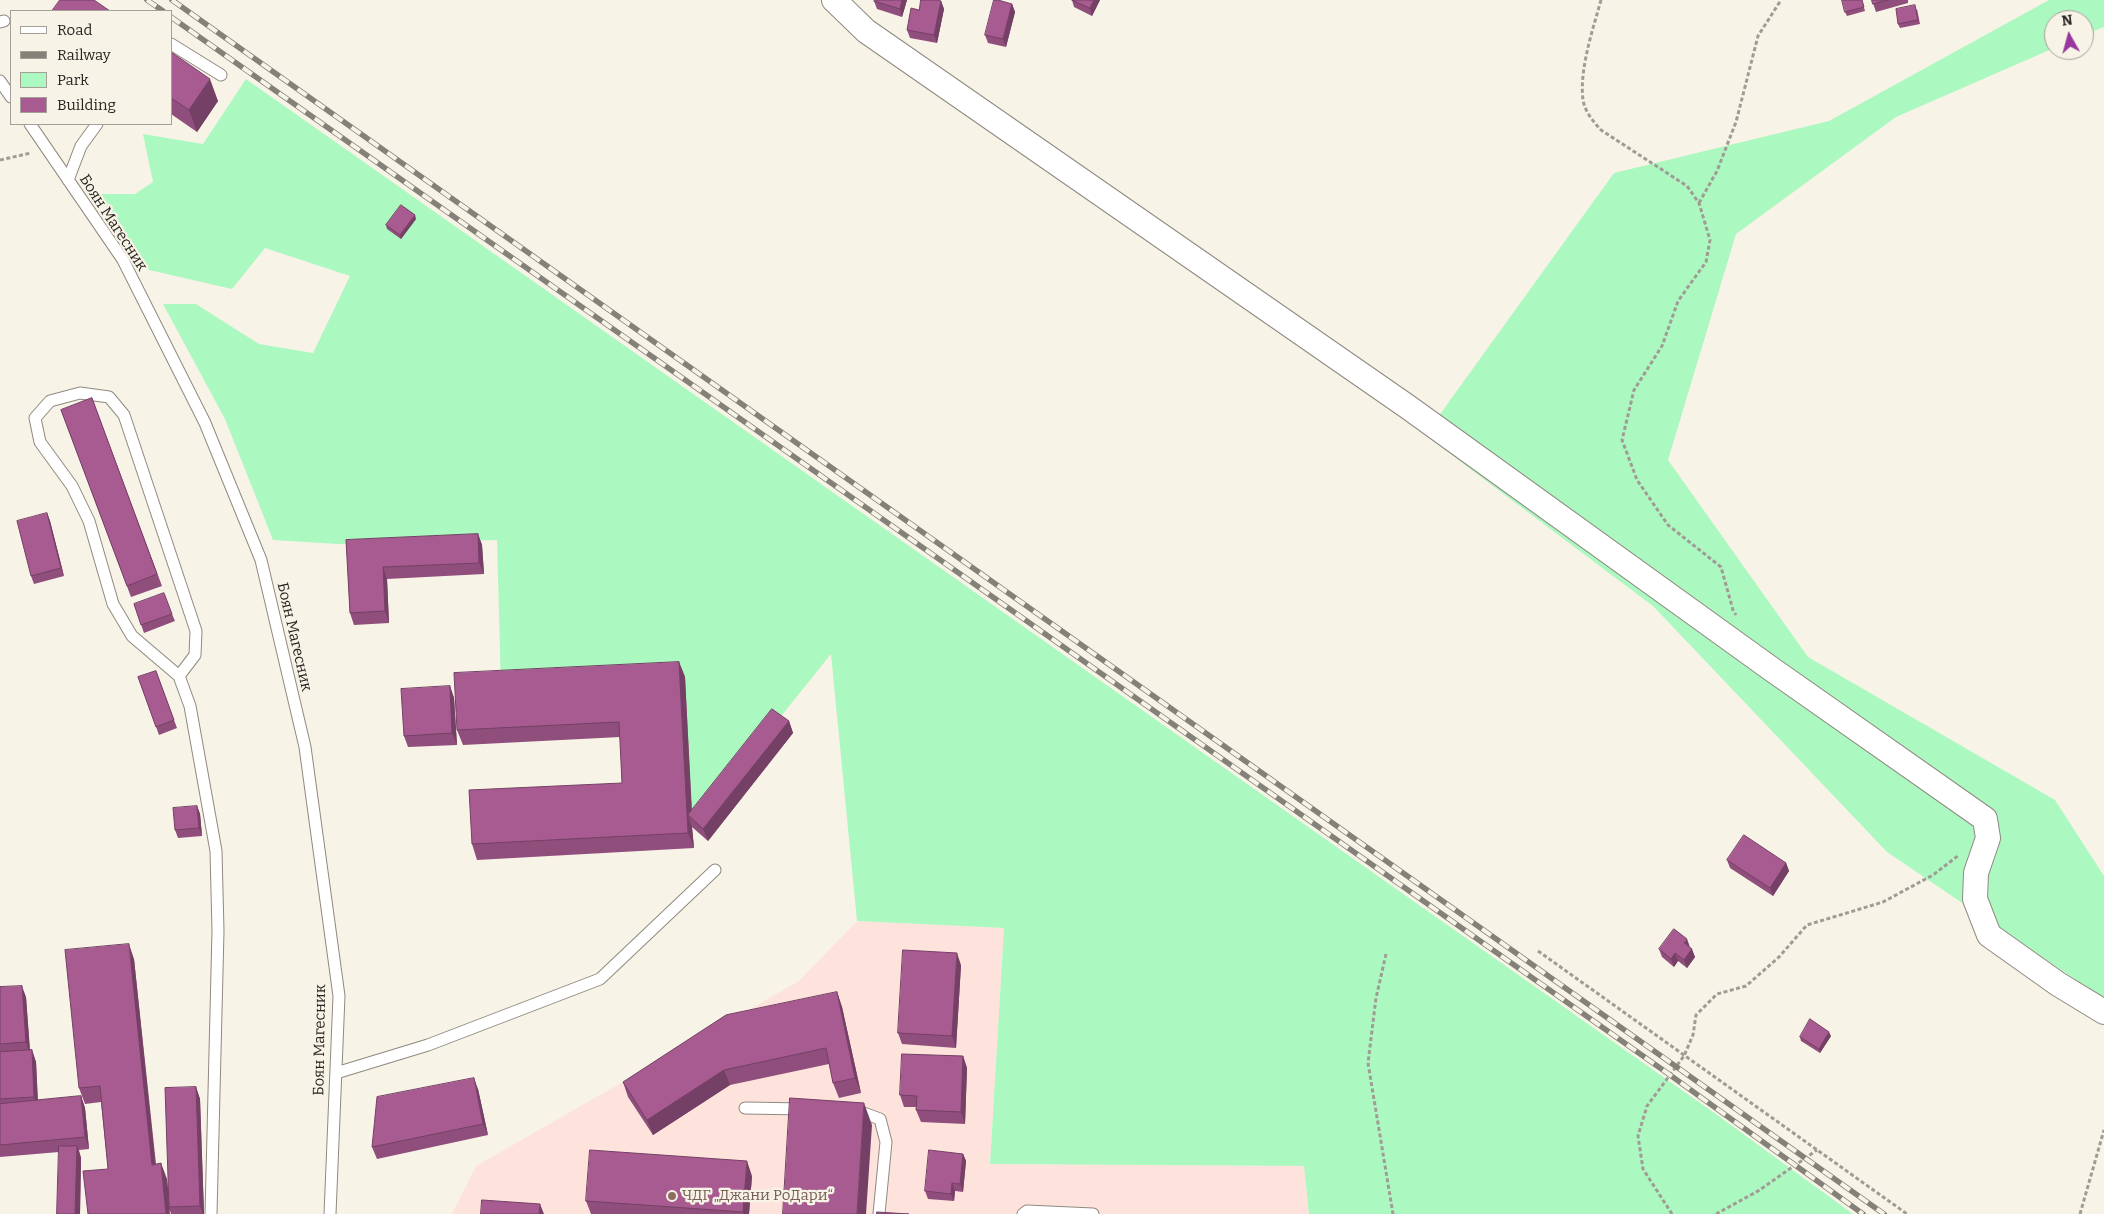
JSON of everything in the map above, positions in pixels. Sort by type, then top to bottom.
[{"type":"street","points":[[834,0],[866,31],[1408,407],[1770,668],[1985,819],[1988,838],[1976,873],[1975,899],[1989,935],[2058,984],[2104,1012]]},
{"type":"lane","points":[[172,45],[221,75]]},
{"type":"lane","points":[[0,81],[10,96]]},
{"type":"lane","name":"Боян Магесник","points":[[31,125],[127,268],[205,423],[260,560],[305,747],[339,996],[330,1214]]},
{"type":"lane","points":[[68,180],[81,146],[96,125]]},
{"type":"lane","points":[[179,676],[195,655],[196,631],[124,415],[109,397],[80,393],[50,401],[35,418],[40,442],[72,486],[89,520],[113,604],[132,636],[179,676],[190,706],[216,851],[218,931],[211,1214]]},
{"type":"lane","points":[[336,1073],[428,1045],[600,978],[715,870]]},
{"type":"lane","points":[[746,1108],[820,1109]]},
{"type":"lane","points":[[839,1109],[858,1110],[880,1119],[886,1142],[879,1214]]},
{"type":"lane","points":[[1023,1214],[1027,1211],[1093,1214]]},
{"type":"path","points":[[1601,0],[1583,79],[1583,101],[1590,117],[1601,130],[1687,186],[1699,203],[1710,240],[1706,262],[1678,301],[1662,346],[1634,390],[1622,440],[1637,480],[1668,525],[1721,567],[1733,610],[1738,618]]},
{"type":"path","points":[[1699,203],[1717,171],[1736,122],[1758,36],[1781,0]]},
{"type":"path","points":[[1672,1214],[1643,1169],[1638,1136],[1647,1106],[1684,1056],[1693,1035],[1696,1015],[1717,994],[1746,986],[1779,957],[1807,925],[1883,902],[1933,875],[1964,851]]},
{"type":"path","points":[[1538,951],[1907,1214]]},
{"type":"path","points":[[1386,954],[1376,998],[1368,1063],[1393,1214]]},
{"type":"path","points":[[2080,1214],[2104,1130]]},
{"type":"path","points":[[1716,1214],[1758,1192],[1818,1150]]},
{"type":"shaded area","points":[[857,921],[1004,928],[990,1164],[1304,1166],[1309,1214],[452,1214],[476,1166],[799,981]]},
{"type":"green space","points":[[2049,0],[2104,0],[2104,27],[2094,31],[2094,10],[2044,10],[2044,52],[1896,117],[1736,234],[1668,460],[1808,657],[2055,800],[2104,876],[2104,999],[1887,852],[1653,606],[1425,435],[1614,173],[1829,121]]},
{"type":"green space","points":[[246,79],[1713,1112],[1853,1214],[1309,1214],[1304,1166],[990,1164],[1004,928],[857,921],[831,654],[692,827],[685,677],[501,687],[497,540],[338,544],[273,540],[225,419],[163,304],[196,304],[259,344],[313,353],[350,276],[265,248],[232,289],[149,270],[97,194],[135,194],[153,182],[143,134],[203,144]]},
{"type":"building","points":[[60,0],[94,0],[109,10],[53,10]]},
{"type":"building","points":[[875,0],[902,0],[900,9]]},
{"type":"building","points":[[921,0],[941,1],[934,35],[907,30],[911,8],[919,10]]},
{"type":"building","points":[[994,0],[1012,4],[1003,39],[985,35]]},
{"type":"building","points":[[1072,0],[1094,0],[1090,8]]},
{"type":"building","points":[[1842,0],[1862,0],[1864,7],[1845,12]]},
{"type":"building","points":[[1872,0],[1888,0],[1873,4]]},
{"type":"building","points":[[1915,5],[1918,20],[1898,24],[1896,9]]},
{"type":"building","points":[[172,53],[210,79],[189,110],[172,99]]},
{"type":"building","points":[[401,205],[415,215],[400,235],[386,225]]},
{"type":"building","points":[[92,398],[157,574],[127,586],[61,410]]},
{"type":"building","points":[[47,513],[61,568],[31,576],[17,521]]},
{"type":"building","points":[[478,534],[479,563],[383,567],[385,611],[350,613],[346,540]]},
{"type":"building","points":[[164,593],[172,614],[141,625],[134,604]]},
{"type":"building","points":[[679,662],[688,833],[472,844],[469,790],[622,783],[619,722],[457,730],[454,673]]},
{"type":"building","points":[[156,671],[174,720],[156,727],[138,677]]},
{"type":"building","points":[[450,686],[452,733],[404,736],[401,689]]},
{"type":"building","points":[[772,709],[789,721],[703,829],[688,815]]},
{"type":"building","points":[[197,806],[199,828],[175,830],[173,808]]},
{"type":"building","points":[[1744,835],[1786,863],[1770,888],[1727,860]]},
{"type":"building","points":[[1674,929],[1687,939],[1684,943],[1692,949],[1684,960],[1675,953],[1671,959],[1659,949]]},
{"type":"building","points":[[129,944],[152,1165],[161,1163],[166,1214],[88,1214],[83,1171],[108,1169],[100,1086],[79,1088],[65,950]]},
{"type":"building","points":[[903,950],[957,953],[952,1036],[898,1033]]},
{"type":"building","points":[[22,986],[26,1042],[0,1044],[0,987]]},
{"type":"building","points":[[837,992],[855,1078],[833,1083],[826,1048],[724,1070],[647,1120],[623,1082],[726,1015]]},
{"type":"building","points":[[1810,1019],[1829,1032],[1819,1049],[1800,1037]]},
{"type":"building","points":[[32,1050],[34,1097],[0,1099],[0,1052]]},
{"type":"building","points":[[902,1054],[963,1056],[961,1112],[916,1110],[917,1096],[900,1095]]},
{"type":"building","points":[[474,1078],[483,1124],[372,1147],[377,1097]]},
{"type":"building","points":[[196,1087],[200,1206],[169,1207],[165,1088]]},
{"type":"building","points":[[81,1096],[85,1137],[0,1145],[0,1104]]},
{"type":"building","points":[[790,1098],[864,1103],[857,1214],[783,1214]]},
{"type":"building","points":[[59,1146],[77,1146],[75,1214],[57,1214]]},
{"type":"building","points":[[590,1150],[747,1161],[743,1212],[586,1201]]},
{"type":"building","points":[[929,1150],[963,1154],[960,1184],[952,1183],[951,1194],[925,1191]]},
{"type":"building","points":[[482,1200],[540,1204],[539,1214],[481,1214]]},
{"type":"building","points":[[877,1212],[909,1214],[877,1214]]},
{"type":"railway","points":[[147,0],[162,10]]},
{"type":"railway","points":[[172,0],[1884,1214]]},
{"type":"railway","points":[[172,18],[1670,1075],[1863,1214]]},
{"type":"place","name":"ЧДГ „Джани РоДари“","points":[[672,1196]]}]
